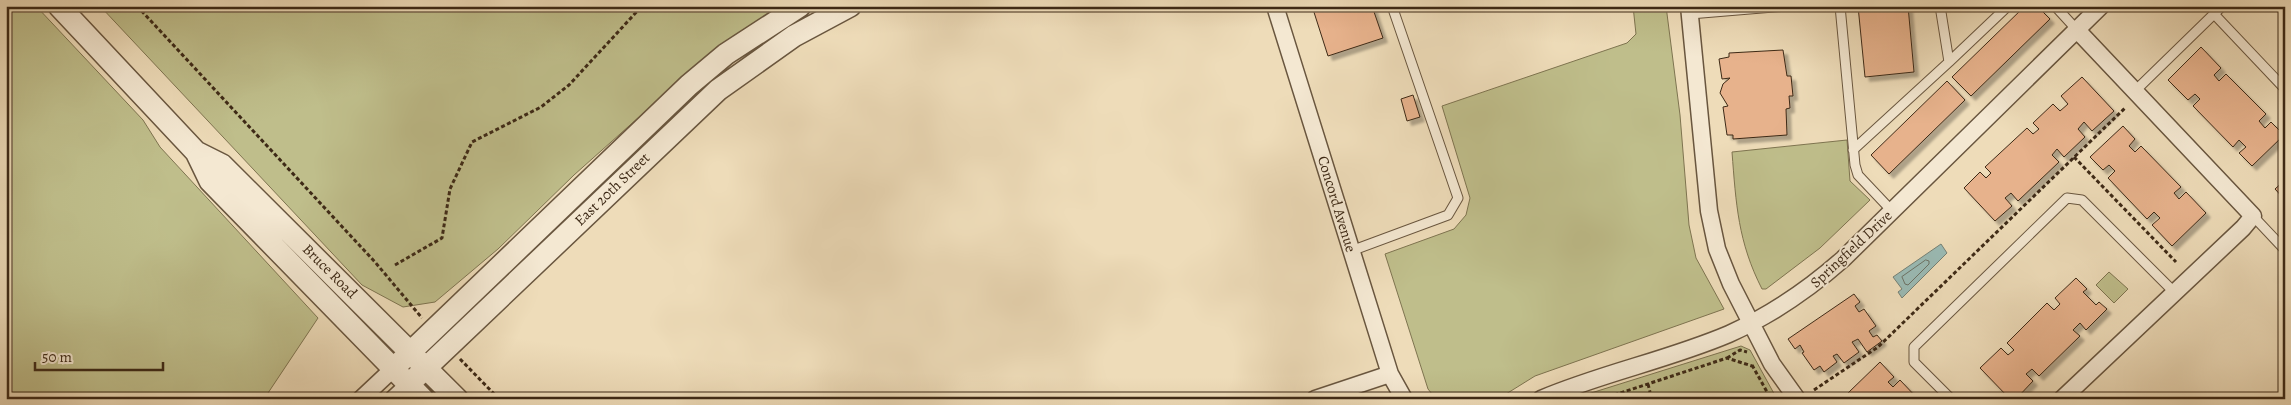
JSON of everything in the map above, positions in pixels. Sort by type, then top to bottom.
[{"type":"street","name":"Bruce Road","points":[[60,6],[196,152],[210,181],[416,391]]},
{"type":"street","name":"East 20th Street","points":[[361,399],[689,85],[740,45],[800,6]]},
{"type":"street","name":"East 20th Street","points":[[393,399],[416,391],[427,367],[448,346],[718,90],[794,36],[850,6]]},
{"type":"street","name":"Concord Avenue","points":[[1275,6],[1390,374],[1404,399]]},
{"type":"street","name":"Springfield Drive","points":[[1541,399],[1701,344],[1751,324],[1777,310],[1822,278],[2101,6]]},
{"type":"street","points":[[1690,10],[1712,230],[1724,267],[1751,324],[1772,364],[1797,399]]},
{"type":"street","points":[[2062,399],[2243,228],[2253,216],[2077,30]]},
{"type":"street","name":"Bruce Road","points":[[196,152],[222,165],[411,350],[457,399]]},
{"type":"street","points":[[1315,399],[1390,374]]},
{"type":"lane","points":[[1351,251],[1448,215],[1458,198],[1392,6]]},
{"type":"lane","points":[[1690,10],[1787,6]]},
{"type":"lane","points":[[1840,6],[1853,150],[1858,175],[1892,211]]},
{"type":"lane","points":[[1940,6],[1949,62]]},
{"type":"lane","points":[[1853,150],[2008,6]]},
{"type":"lane","points":[[2055,6],[2077,30]]},
{"type":"lane","points":[[2135,91],[2222,6]]},
{"type":"lane","points":[[2214,14],[2285,89]]},
{"type":"lane","points":[[1951,399],[1914,362],[1914,347],[2067,198],[2082,200],[2174,293]]},
{"type":"lane","points":[[2253,216],[2285,250]]},
{"type":"path","points":[[137,6],[375,262],[432,330]]},
{"type":"path","points":[[395,265],[442,238],[450,189],[472,142],[541,107],[562,91],[642,6]]},
{"type":"path","points":[[1814,390],[1878,347],[2125,108]]},
{"type":"path","points":[[2074,157],[2176,262]]},
{"type":"path","points":[[448,346],[499,399]]},
{"type":"path","points":[[1602,399],[1727,358],[1740,350],[1748,352],[1752,366],[1772,399]]},
{"type":"path","points":[[1727,358],[1752,366]]},
{"type":"path","points":[[1648,384],[1650,392]]},
{"type":"shaded area","points":[[6,6],[36,6],[143,120],[160,147],[318,318],[264,399],[6,399]]},
{"type":"shaded area","points":[[100,6],[785,6],[712,52],[574,175],[498,249],[435,302],[403,307],[362,285]]},
{"type":"shaded area","points":[[1633,6],[1666,6],[1680,115],[1689,225],[1696,258],[1724,309],[1535,376],[1498,399],[1436,399],[1428,389],[1385,254],[1454,229],[1466,215],[1470,198],[1442,106],[1627,43],[1636,34]]},
{"type":"shaded area","points":[[1847,140],[1850,181],[1870,200],[1820,248],[1766,289],[1762,289],[1743,239],[1737,206],[1732,152]]},
{"type":"shaded area","points":[[2109,272],[2128,289],[2114,303],[2096,285]]},
{"type":"shaded area","points":[[1741,346],[1750,350],[1777,399],[1572,399]]},
{"type":"water","points":[[1941,244],[1947,253],[1902,298],[1898,292],[1902,289],[1893,277]]},
{"type":"building","points":[[1312,6],[1372,6],[1383,38],[1328,56]]},
{"type":"building","points":[[1858,6],[1908,6],[1914,72],[1865,77]]},
{"type":"building","points":[[2025,6],[2037,6],[2050,19],[1971,96],[1952,77]]},
{"type":"building","points":[[2201,47],[2221,68],[2214,75],[2219,81],[2226,74],[2266,114],[2259,121],[2265,128],[2271,122],[2284,135],[2252,166],[2239,153],[2246,147],[2239,140],[2233,147],[2193,106],[2200,99],[2195,94],[2188,100],[2168,80]]},
{"type":"building","points":[[1783,50],[1787,76],[1791,76],[1793,96],[1789,96],[1790,108],[1786,109],[1787,135],[1733,139],[1733,135],[1727,135],[1723,107],[1728,106],[1720,93],[1723,84],[1730,78],[1722,79],[1719,59],[1729,57],[1729,53]]},
{"type":"building","points":[[2082,77],[2114,111],[2092,131],[2084,122],[2078,129],[2085,137],[2064,157],[2057,149],[2052,155],[2059,162],[2018,201],[2011,193],[2005,198],[2012,206],[1995,221],[1964,188],[1980,172],[1986,178],[1991,173],[1985,167],[2027,128],[2033,134],[2039,129],[2033,123],[2053,104],[2060,111],[2068,104],[2061,96]]},
{"type":"building","points":[[1947,81],[1965,100],[1889,174],[1871,155]]},
{"type":"building","points":[[1413,95],[1420,117],[1407,121],[1401,99]]},
{"type":"building","points":[[2123,126],[2135,139],[2129,146],[2135,152],[2141,146],[2181,187],[2174,193],[2179,199],[2186,192],[2206,213],[2172,246],[2152,225],[2160,218],[2154,212],[2147,219],[2108,178],[2115,171],[2109,165],[2103,170],[2090,157]]},
{"type":"building","points":[[2285,180],[2285,200],[2275,189]]},
{"type":"building","points":[[2076,278],[2087,289],[2083,292],[2096,305],[2099,302],[2107,309],[2086,330],[2080,323],[2073,330],[2080,336],[2039,376],[2032,369],[2026,374],[2033,381],[2016,399],[2010,399],[1980,368],[2001,348],[2008,355],[2014,350],[2007,343],[2047,303],[2054,310],[2060,304],[2055,298]]},
{"type":"building","points":[[1854,294],[1860,302],[1855,306],[1859,312],[1864,309],[1876,326],[1869,331],[1873,337],[1877,335],[1882,341],[1867,352],[1858,339],[1852,342],[1859,352],[1844,363],[1837,354],[1833,356],[1837,362],[1824,372],[1820,366],[1814,370],[1802,353],[1804,352],[1800,345],[1795,349],[1788,339]]},
{"type":"building","points":[[1880,362],[1894,377],[1888,382],[1893,387],[1900,380],[1918,399],[1853,399],[1848,393]]}]
